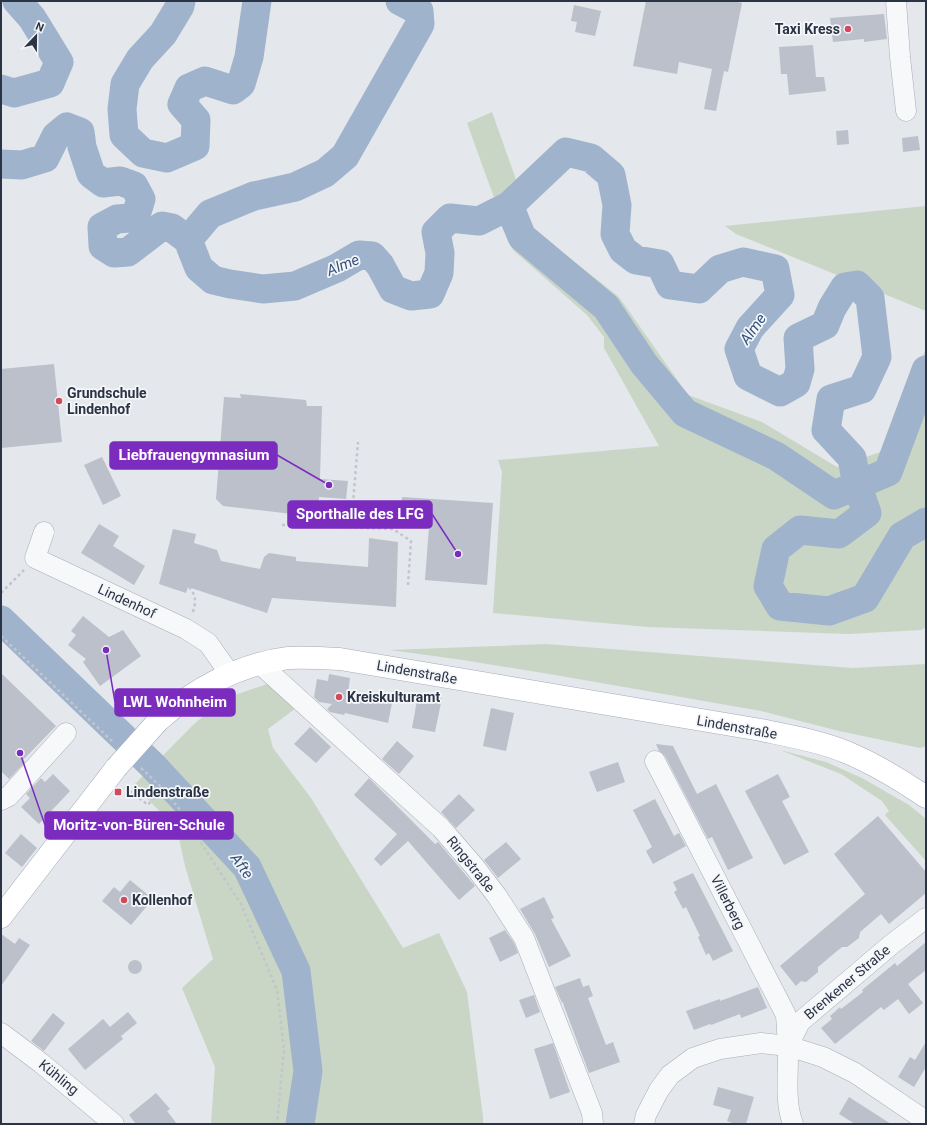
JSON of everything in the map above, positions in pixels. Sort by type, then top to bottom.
[{"type":"main road","name":"Lindenstraße","points":[[1,918],[118,776],[158,721],[176,705],[202,688],[230,674],[260,664],[288,658],[315,657],[340,659],[761,730],[808,740],[845,752],[880,768],[926,797]]},
{"type":"street","points":[[896,1],[906,111]]},
{"type":"street","points":[[35,558],[44,532]]},
{"type":"street","name":"Lindenhof","points":[[35,558],[186,629],[208,643],[230,674]]},
{"type":"street","name":"Ringstraße","points":[[260,664],[440,828],[474,866],[497,896],[524,938],[592,1113],[593,1124]]},
{"type":"street","points":[[1,800],[9,796],[66,733]]},
{"type":"street","name":"Villerberg","points":[[656,761],[786,1015],[788,1088],[790,1115],[793,1124]]},
{"type":"street","name":"Brenkener Straße","points":[[788,1046],[800,1022],[892,944],[926,918]]},
{"type":"street","name":"Kühling","points":[[1,1033],[41,1062],[114,1124]]},
{"type":"street","points":[[644,1124],[646,1115],[662,1085],[670,1075],[693,1058],[720,1049],[761,1043],[788,1046],[823,1057],[855,1073],[926,1121]]},
{"type":"path","points":[[351,528],[358,442]]},
{"type":"path","points":[[282,525],[393,529],[411,541],[408,585]]},
{"type":"path","points":[[1,593],[35,558]]},
{"type":"path","points":[[186,629],[196,599],[193,591],[189,587]]},
{"type":"path","points":[[1,636],[115,744]]},
{"type":"path","points":[[138,765],[161,787],[186,817],[199,840],[241,904],[277,990],[284,1049],[277,1124]]},
{"type":"path","points":[[118,776],[148,805],[161,787]]},
{"type":"green space","points":[[492,112],[534,230],[619,297],[688,395],[762,422],[837,467],[886,450],[920,360],[926,350],[926,627],[921,630],[849,634],[648,627],[493,613],[502,472],[498,460],[659,446],[604,348],[604,337],[587,315],[513,250],[467,123]]},
{"type":"green space","points":[[926,206],[926,311],[736,234],[725,226]]},
{"type":"green space","points":[[546,644],[852,668],[926,664],[926,746],[920,748],[839,731],[761,711],[561,676],[390,650]]},
{"type":"green space","points":[[276,681],[296,708],[268,729],[273,748],[311,798],[403,948],[439,933],[467,992],[483,1124],[211,1124],[215,1067],[182,988],[213,959],[185,866],[177,829],[134,785],[193,725],[223,699]]},
{"type":"green space","points":[[780,750],[826,762],[862,778],[909,805],[926,819],[926,861],[885,815],[889,811],[882,801],[841,774]]},
{"type":"building","points":[[646,1],[734,1],[742,3],[728,72],[724,71],[716,111],[704,109],[712,69],[679,62],[677,74],[633,66]]},
{"type":"building","points":[[574,5],[601,11],[595,36],[575,32],[577,22],[571,21]]},
{"type":"building","points":[[884,14],[887,39],[864,42],[864,39],[833,42],[830,18]]},
{"type":"building","points":[[813,45],[816,77],[824,77],[826,91],[789,95],[787,74],[781,74],[779,47]]},
{"type":"building","points":[[848,130],[849,144],[837,145],[836,131]]},
{"type":"building","points":[[918,136],[920,150],[903,152],[902,138]]},
{"type":"building","name":"Grundschule Lindenhof","points":[[54,364],[62,442],[1,448],[1,369]]},
{"type":"building","points":[[240,394],[306,400],[307,406],[322,406],[320,479],[348,481],[346,499],[319,497],[318,515],[292,514],[223,506],[216,499],[224,397],[241,398]]},
{"type":"building","points":[[102,457],[121,496],[103,505],[84,465]]},
{"type":"building","points":[[402,497],[493,503],[487,585],[425,580],[429,527],[400,525]]},
{"type":"building","points":[[99,524],[119,536],[113,546],[145,566],[134,585],[81,553]]},
{"type":"building","points":[[173,529],[196,534],[194,543],[217,550],[221,561],[260,569],[264,557],[269,553],[296,557],[296,561],[368,567],[369,538],[398,542],[396,607],[272,598],[267,613],[188,587],[186,593],[159,584]]},
{"type":"building","points":[[83,616],[109,637],[123,630],[141,656],[100,686],[83,662],[86,659],[68,645],[76,635],[71,631]]},
{"type":"building","points":[[1,673],[56,726],[23,760],[25,762],[9,779],[1,771]]},
{"type":"building","name":"Kreiskulturamt","points":[[329,674],[350,678],[348,693],[392,703],[388,723],[345,713],[344,715],[330,712],[327,709],[332,704],[319,702],[314,697],[317,679],[328,681]]},
{"type":"building","points":[[418,695],[442,698],[435,732],[412,728]]},
{"type":"building","points":[[491,708],[514,713],[506,751],[483,746]]},
{"type":"building","points":[[310,727],[331,747],[316,763],[294,744]]},
{"type":"building","points":[[397,741],[414,756],[399,774],[382,759]]},
{"type":"building","points":[[656,744],[673,746],[697,794],[716,784],[753,858],[728,870],[712,837],[708,839],[665,756],[659,751]]},
{"type":"building","points":[[618,762],[625,782],[597,792],[589,772]]},
{"type":"building","points":[[53,774],[70,791],[39,824],[21,807],[30,798],[26,794],[41,778],[45,782]]},
{"type":"building","points":[[778,774],[790,797],[782,801],[809,852],[784,865],[745,791]]},
{"type":"building","points":[[369,778],[435,844],[438,842],[475,886],[459,900],[408,841],[381,866],[374,859],[397,834],[354,795]]},
{"type":"building","points":[[459,794],[475,810],[456,828],[441,812]]},
{"type":"building","points":[[655,799],[674,836],[679,833],[686,846],[653,864],[646,851],[652,847],[633,810]]},
{"type":"building","points":[[878,816],[926,872],[926,893],[889,924],[881,914],[860,932],[859,938],[847,947],[842,947],[818,967],[818,972],[806,982],[801,981],[796,986],[780,966],[865,894],[834,854]]},
{"type":"building","points":[[21,834],[37,848],[22,867],[5,853]]},
{"type":"building","points":[[506,842],[521,859],[498,878],[484,860]]},
{"type":"building","points":[[693,873],[733,951],[713,961],[709,953],[706,955],[698,937],[700,936],[686,907],[683,909],[674,892],[677,890],[673,882]]},
{"type":"building","points":[[130,880],[153,899],[131,925],[102,901],[114,887],[120,892]]},
{"type":"building","points":[[544,897],[554,918],[551,919],[571,956],[549,967],[535,934],[520,909]]},
{"type":"building","points":[[505,930],[514,943],[518,953],[500,962],[489,938]]},
{"type":"building","points":[[1,934],[15,944],[19,938],[30,945],[1,986]]},
{"type":"building","points":[[926,942],[926,970],[908,984],[923,1003],[909,1014],[898,999],[884,1010],[881,1007],[835,1044],[821,1028],[832,1019],[830,1016],[840,1007],[841,1009],[863,992],[862,990],[895,963],[897,966]]},
{"type":"building","points":[[132,960],[138,960],[142,964],[142,970],[138,974],[132,974],[128,970],[128,964]]},
{"type":"building","points":[[580,978],[583,987],[589,985],[593,996],[588,998],[606,1045],[613,1042],[620,1062],[589,1073],[563,1002],[562,1003],[555,987]]},
{"type":"building","points":[[758,987],[767,1008],[741,1018],[740,1014],[694,1030],[686,1011],[720,999],[720,1001]]},
{"type":"building","points":[[534,995],[540,1012],[526,1018],[519,1000]]},
{"type":"building","points":[[128,1012],[137,1023],[121,1036],[123,1039],[85,1070],[68,1049],[103,1019],[110,1027]]},
{"type":"building","points":[[53,1013],[65,1023],[44,1051],[31,1041]]},
{"type":"building","points":[[926,1042],[926,1067],[914,1087],[898,1077],[910,1057],[915,1060]]},
{"type":"building","points":[[553,1043],[570,1092],[550,1099],[534,1049]]},
{"type":"building","points":[[718,1087],[754,1097],[746,1124],[735,1124],[727,1121],[731,1110],[713,1105]]},
{"type":"building","points":[[156,1093],[170,1109],[167,1111],[177,1124],[136,1124],[129,1115]]},
{"type":"building","points":[[849,1097],[891,1124],[855,1124],[839,1114]]},
{"type":"waterway","name":"Alme","points":[[1,89],[14,93],[50,83],[59,62],[32,18],[17,1]]},
{"type":"waterway","name":"Alme","points":[[181,1],[180,6],[163,34],[140,59],[125,84],[122,109],[124,135],[143,153],[167,158],[195,146],[196,120],[182,104],[189,88],[205,81],[233,90],[241,84],[249,57],[257,1]]},
{"type":"waterway","name":"Alme","points":[[188,240],[210,214],[254,196],[295,187],[325,173],[345,156],[420,24],[419,11],[400,1]]},
{"type":"waterway","name":"Alme","points":[[1,164],[22,165],[45,158],[56,136],[67,127],[80,132],[82,147],[91,174],[103,183],[120,181],[134,186],[141,199],[137,212],[130,218],[117,219],[102,227],[103,246],[114,253],[128,252],[162,226],[172,228],[188,240],[199,268],[213,280],[263,289],[295,286],[337,268],[359,255],[372,256],[380,265],[393,289],[411,296],[430,294],[439,273],[440,253],[436,232],[450,218],[479,221],[509,206],[566,152],[591,158],[611,175],[617,205],[615,234],[623,250],[636,260],[660,264],[670,285],[699,289],[720,269],[743,262],[775,269],[780,295],[750,328],[739,349],[748,376],[780,392],[796,383],[800,369],[798,338],[825,325],[832,308],[845,287],[857,285],[870,298],[877,357],[862,389],[831,399],[826,430],[852,458],[857,485],[867,513],[839,534],[800,530],[776,549],[768,586],[780,606],[829,611],[865,598],[902,536],[926,522]]},
{"type":"waterway","name":"Alme","points":[[509,206],[522,237],[606,307],[644,364],[685,413],[776,456],[834,495],[888,472],[926,370]]},
{"type":"waterway","name":"Afte","points":[[1,620],[153,766],[247,867],[296,971],[308,1071],[300,1124]]},
{"type":"place","name":"Taxi Kress","points":[[848,29]]},
{"type":"place","name":"Grundschule Lindenhof","points":[[59,401]]},
{"type":"place","name":"Liebfrauengymnasium","points":[[329,485]]},
{"type":"place","name":"Sporthalle des LFG","points":[[458,554]]},
{"type":"place","name":"LWL Wohnheim","points":[[106,650]]},
{"type":"place","name":"Kreiskulturamt","points":[[339,697]]},
{"type":"place","name":"Moritz-von-Büren-Schule","points":[[20,753]]},
{"type":"place","name":"Lindenstraße","points":[[118,792]]},
{"type":"place","name":"Kollenhof","points":[[124,900]]}]
